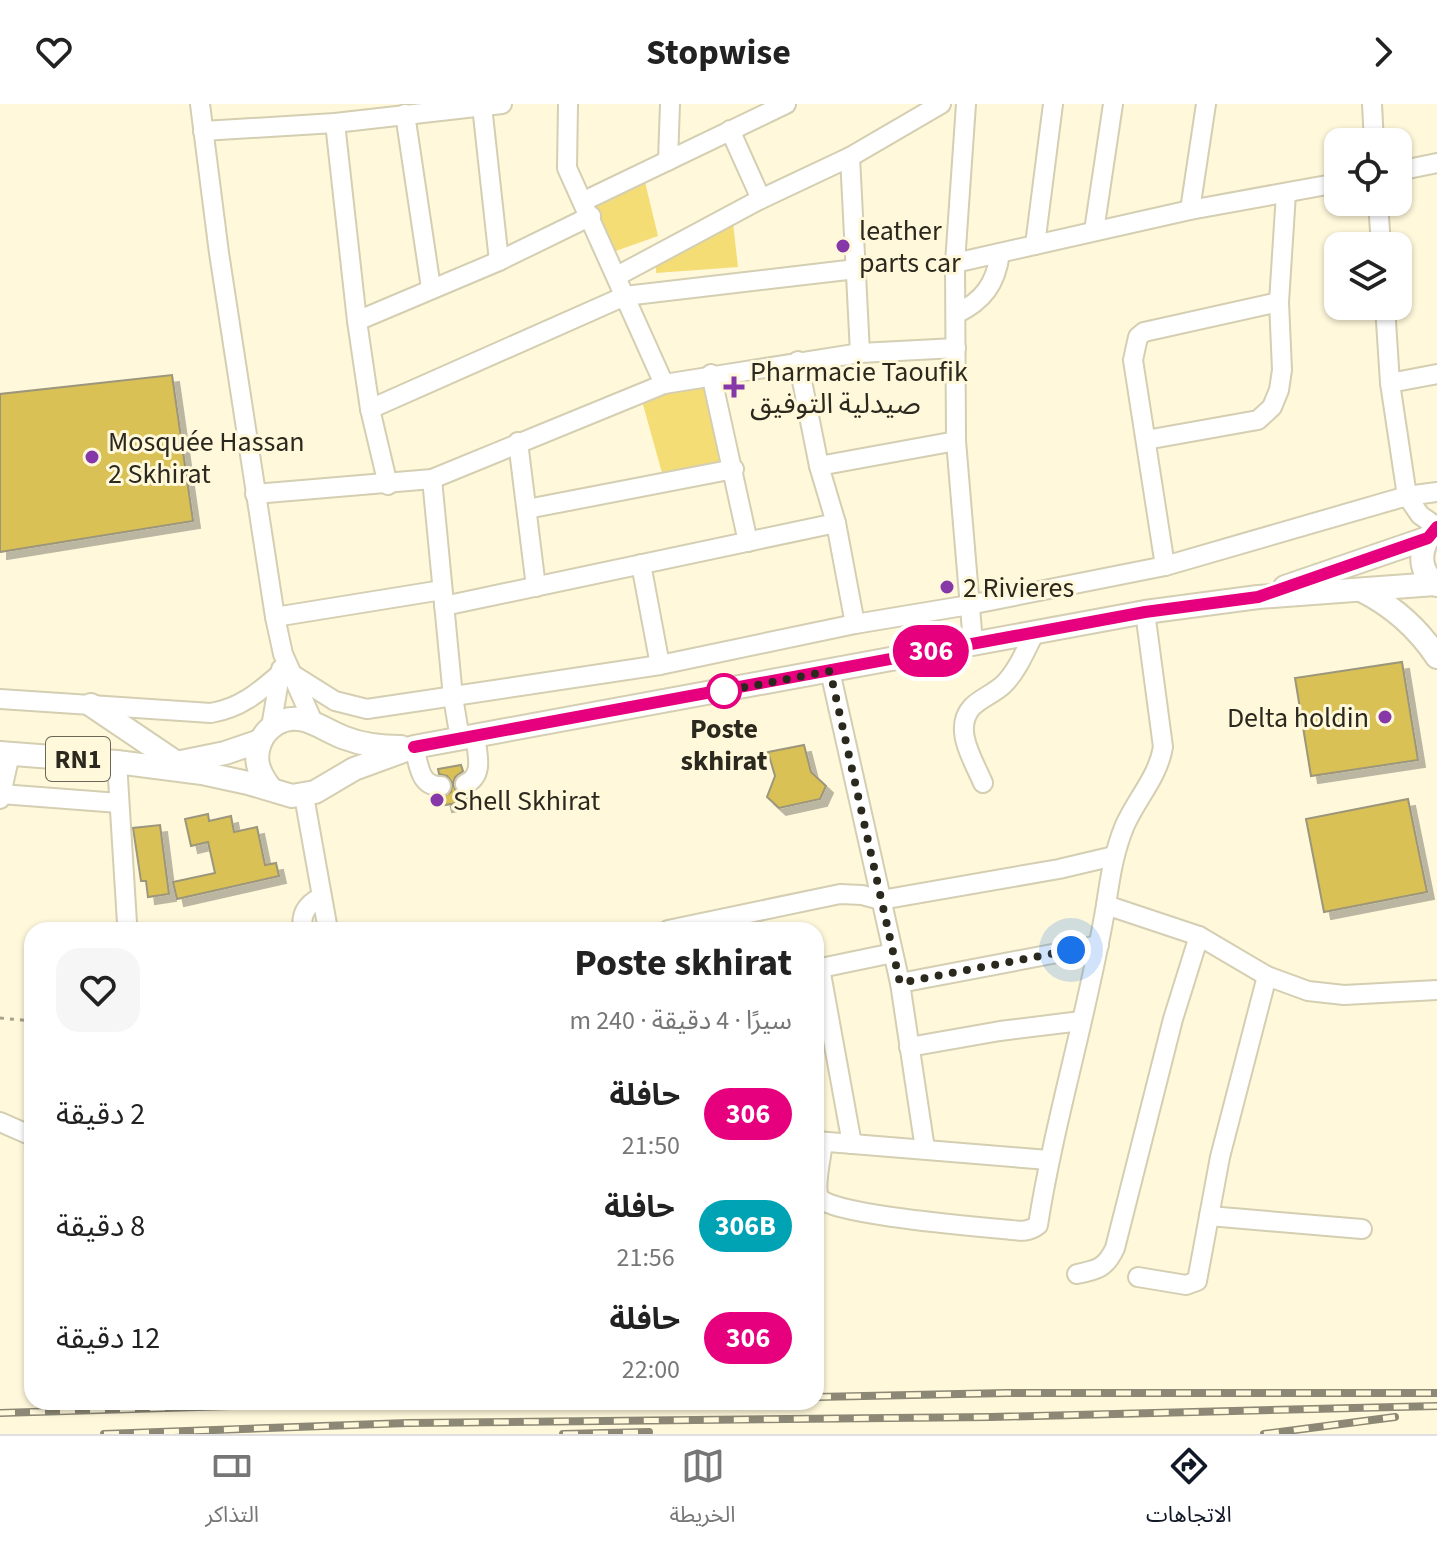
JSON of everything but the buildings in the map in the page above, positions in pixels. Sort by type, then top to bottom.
[{"type":"main road","name":"RN1","points":[[1434,531],[1424,546],[1422,562],[1428,578],[1436,585]]},
{"type":"main road","name":"RN1","points":[[1258,597],[1434,531]]},
{"type":"main road","name":"RN1","points":[[5,754],[166,765],[292,796],[304,796],[375,760],[414,747],[1145,612],[1258,597],[1436,585]]},
{"type":"main road","points":[[1360,590],[1379,599],[1412,625],[1437,657]]},
{"type":"main road","points":[[91,705],[166,765]]},
{"type":"main road","name":"RN1","points":[[166,765],[219,754],[266,734],[292,718],[367,744],[414,747]]},
{"type":"main road","points":[[318,725],[330,738],[335,762],[325,784]]},
{"type":"main road","points":[[266,734],[257,753],[258,766],[271,789]]},
{"type":"street","points":[[200,104],[275,617],[285,667],[318,725]]},
{"type":"street","points":[[203,131],[335,123],[502,104]]},
{"type":"street","points":[[568,104],[567,168],[664,384]]},
{"type":"street","points":[[668,161],[670,104]]},
{"type":"street","points":[[739,104],[734,128],[761,199]]},
{"type":"street","points":[[357,321],[499,261],[668,161],[786,104]]},
{"type":"street","points":[[617,276],[761,199],[850,157],[941,104]]},
{"type":"street","points":[[966,104],[955,263],[956,441],[973,643]]},
{"type":"street","points":[[1035,245],[1053,104]]},
{"type":"street","points":[[1094,231],[1113,104]]},
{"type":"street","points":[[1190,210],[1206,104]]},
{"type":"street","points":[[1372,104],[1373,128]]},
{"type":"street","points":[[482,106],[499,261]]},
{"type":"street","points":[[405,114],[431,288]]},
{"type":"street","points":[[335,123],[357,321],[370,409],[388,485]]},
{"type":"street","points":[[850,157],[860,353]]},
{"type":"street","points":[[1412,168],[1437,163]]},
{"type":"street","points":[[955,263],[1190,210],[1324,186]]},
{"type":"street","points":[[1146,440],[1258,420],[1272,407],[1282,370],[1279,302],[1286,193]]},
{"type":"street","points":[[956,314],[973,306],[986,294],[998,269],[1000,253]]},
{"type":"street","points":[[370,409],[625,296],[856,269]]},
{"type":"street","points":[[1165,566],[1133,360],[1138,337],[1144,332],[1279,302]]},
{"type":"street","points":[[1386,320],[1390,383],[1407,496],[1434,531]]},
{"type":"street","points":[[255,494],[432,479],[664,384],[711,374],[860,353],[956,348]]},
{"type":"street","points":[[798,361],[819,466],[836,523],[855,624]]},
{"type":"street","points":[[711,374],[748,542]]},
{"type":"street","points":[[1390,383],[1437,374]]},
{"type":"street","points":[[819,466],[956,441]]},
{"type":"street","points":[[518,442],[536,587]]},
{"type":"street","points":[[527,509],[734,469]]},
{"type":"street","points":[[432,479],[453,697],[478,770],[474,779],[465,784]]},
{"type":"street","points":[[285,667],[324,696],[356,708],[378,708],[453,697],[660,665],[855,624],[1165,566],[1407,496],[1437,492]]},
{"type":"street","points":[[275,617],[536,587],[836,523]]},
{"type":"street","points":[[641,564],[660,665]]},
{"type":"street","points":[[824,1202],[851,1211],[1025,1231],[1038,1225],[1048,1160],[1099,945],[1114,856],[1124,826],[1157,769],[1163,747],[1145,612]]},
{"type":"street","points":[[983,783],[965,739],[965,720],[972,707],[1011,676],[1035,632]]},
{"type":"street","points":[[0,699],[211,713],[249,700],[285,667]]},
{"type":"street","points":[[266,734],[285,667]]},
{"type":"street","points":[[830,671],[900,983],[925,1149]]},
{"type":"street","points":[[414,747],[422,778],[430,785],[441,786]]},
{"type":"street","points":[[5,754],[1,797],[119,803]]},
{"type":"street","points":[[117,762],[127,922]]},
{"type":"street","points":[[304,796],[326,922]]},
{"type":"street","points":[[736,922],[840,894],[881,900],[1059,869],[1114,856]]},
{"type":"street","points":[[301,922],[311,902],[321,897]]},
{"type":"street","points":[[1106,905],[1199,936],[1267,976],[1308,991],[1344,995],[1437,990]]},
{"type":"street","points":[[1077,1274],[1100,1269],[1115,1248],[1173,1019],[1199,936]]},
{"type":"street","points":[[900,983],[1099,945]]},
{"type":"street","points":[[824,968],[893,953]]},
{"type":"street","points":[[1138,1277],[1186,1285],[1197,1281],[1220,1157],[1267,976]]},
{"type":"street","points":[[824,1000],[852,1144]]},
{"type":"street","points":[[909,1047],[1081,1021]]},
{"type":"street","points":[[0,1122],[24,1132]]},
{"type":"street","points":[[824,1141],[1048,1160]]},
{"type":"street","points":[[1209,1216],[1362,1229]]},
{"type":"path","points":[[0,1018],[24,1020]]},
{"type":"shaded area","points":[[645,182],[658,236],[613,252],[595,207]]},
{"type":"shaded area","points":[[732,214],[738,267],[656,273],[656,262]]},
{"type":"shaded area","points":[[705,383],[723,461],[662,473],[642,401]]},
{"type":"railway","points":[[824,1397],[1006,1393],[1437,1393]]},
{"type":"railway","points":[[104,1434],[407,1423],[991,1417],[1437,1406]]},
{"type":"railway","points":[[0,1413],[100,1410]]},
{"type":"railway","points":[[1264,1434],[1395,1417]]},
{"type":"railway","points":[[563,1434],[649,1432]]},
{"type":"bus line","name":"306","points":[[414,747],[1145,612],[1258,597],[1428,538],[1437,527]]},
{"type":"place","name":"leather parts car","points":[[843,246]]},
{"type":"place","name":"Pharmacie Taoufik صيدلية التوفيق","points":[[734,387]]},
{"type":"place","name":"Mosquée Hassan 2 Skhirat","points":[[92,457]]},
{"type":"place","name":"2 Rivieres","points":[[947,587]]},
{"type":"place","name":"Poste skhirat","points":[[724,691]]},
{"type":"place","name":"Delta holdin","points":[[1385,717]]},
{"type":"place","name":"Shell Skhirat","points":[[437,800]]},
{"type":"route","points":[[724,691],[720,692],[830,671],[900,983],[1071,950]]}]
